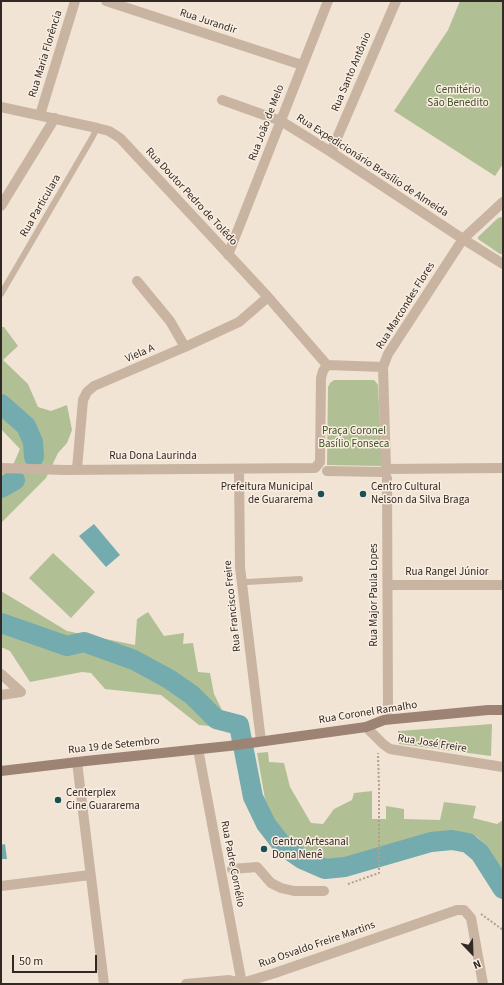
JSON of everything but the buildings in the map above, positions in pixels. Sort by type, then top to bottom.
[{"type":"main road","name":"Rua Coronel Ramalho","points":[[229,746],[366,726],[384,720],[488,710],[503,710]]},
{"type":"main road","name":"Rua 19 de Setembro","points":[[1,771],[229,746]]},
{"type":"street","name":"Rua Maria Florência","points":[[40,115],[75,1]]},
{"type":"street","name":"Rua Jurandir","points":[[106,1],[302,65]]},
{"type":"street","name":"Rua João de Melo","points":[[228,255],[328,1]]},
{"type":"street","name":"Rua Santo Antônio","points":[[331,152],[396,1]]},
{"type":"street","name":"Rua Expedicionário Brasílio de Almeida","points":[[222,100],[281,121],[503,264]]},
{"type":"street","name":"Rua Doutor Pedro de Tolêdo","points":[[1,107],[109,131],[120,138],[268,297],[327,365]]},
{"type":"street","points":[[1,206],[55,118]]},
{"type":"street","name":"Rua Marcondes Flores","points":[[385,473],[383,367],[388,354],[463,239],[501,206]]},
{"type":"street","points":[[137,281],[170,321],[186,347]]},
{"type":"street","name":"Viela A","points":[[77,469],[83,400],[87,392],[94,386],[186,347],[239,322],[268,297]]},
{"type":"street","points":[[327,365],[383,367]]},
{"type":"street","name":"Rua Dona Laurinda","points":[[1,468],[65,470],[315,468],[320,462],[321,378],[327,365]]},
{"type":"street","points":[[327,471],[385,473],[503,468]]},
{"type":"street","name":"Rua Francisco Freire","points":[[240,469],[240,567],[257,741]]},
{"type":"street","name":"Rua Major Paula Lopes","points":[[385,473],[388,711]]},
{"type":"street","name":"Rua Rangel Júnior","points":[[392,585],[503,585]]},
{"type":"street","points":[[1,674],[21,692],[1,695]]},
{"type":"street","name":"Rua José Freire","points":[[366,726],[383,744],[390,749],[503,767]]},
{"type":"street","name":"Rua Padre Cornélio","points":[[198,749],[242,984]]},
{"type":"street","points":[[77,762],[104,984]]},
{"type":"street","points":[[232,869],[257,867],[271,883],[281,888],[294,891],[324,891]]},
{"type":"street","points":[[1,886],[90,875]]},
{"type":"street","name":"Rua Osvaldo Freire Martins","points":[[186,984],[229,980],[242,984],[453,911],[464,910],[471,918],[483,984]]},
{"type":"lane","name":"Rua Particulara","points":[[1,294],[97,128]]},
{"type":"lane","points":[[242,581],[300,579]]},
{"type":"path","points":[[348,884],[379,873],[378,749]]},
{"type":"path","points":[[476,910],[503,930]]},
{"type":"green space","name":"Cemitério São Benedito","points":[[460,1],[503,1],[503,164],[495,176],[394,111],[448,30]]},
{"type":"green space","points":[[503,217],[503,254],[500,254],[478,239],[478,237],[498,218]]},
{"type":"green space","points":[[1,327],[4,327],[18,346],[3,360],[28,384],[38,407],[51,411],[67,405],[72,430],[67,443],[58,453],[46,478],[1,523],[1,475],[13,465],[20,449],[1,429]]},
{"type":"green space","name":"Praça Coronel Basílio Fonseca","points":[[334,380],[374,380],[378,385],[382,466],[327,465],[328,387]]},
{"type":"green space","points":[[53,553],[95,592],[71,618],[29,578]]},
{"type":"green space","points":[[1,591],[67,631],[135,645],[137,619],[148,612],[164,636],[184,633],[183,644],[193,643],[198,672],[210,673],[214,694],[224,714],[211,720],[210,726],[199,725],[161,695],[105,689],[91,673],[82,672],[30,682],[10,651],[1,647]]},
{"type":"green space","points":[[492,724],[491,756],[399,744],[399,731]]},
{"type":"green space","points":[[268,752],[269,762],[284,763],[290,787],[311,823],[323,824],[334,809],[352,800],[354,793],[372,791],[372,819],[386,819],[386,806],[404,809],[404,819],[440,820],[444,802],[476,806],[473,818],[497,824],[503,820],[503,872],[488,847],[476,836],[453,832],[417,837],[379,851],[336,862],[309,856],[287,839],[274,820],[265,799],[257,753]]},
{"type":"water","points":[[94,524],[120,555],[106,567],[79,536]]},
{"type":"water","points":[[5,844],[7,859],[1,859],[1,845]]},
{"type":"waterway","points":[[1,404],[26,426],[33,442],[34,457]]},
{"type":"waterway","points":[[1,488],[15,480]]},
{"type":"waterway","points":[[1,623],[67,646],[84,642],[134,660],[169,679],[192,695],[216,719],[239,725],[253,797],[266,824],[283,846],[302,859],[325,869],[345,867],[431,842],[452,840],[468,843],[480,853],[503,889]]},
{"type":"place","name":"Prefeitura Municipal de Guararema","points":[[321,494]]},
{"type":"place","name":"Centro Cultural Nelson da Silva Braga","points":[[363,494]]},
{"type":"place","name":"Centerplex Cine Guararema","points":[[58,800]]},
{"type":"place","name":"Centro Artesanal Dona Nenê","points":[[264,849]]}]
